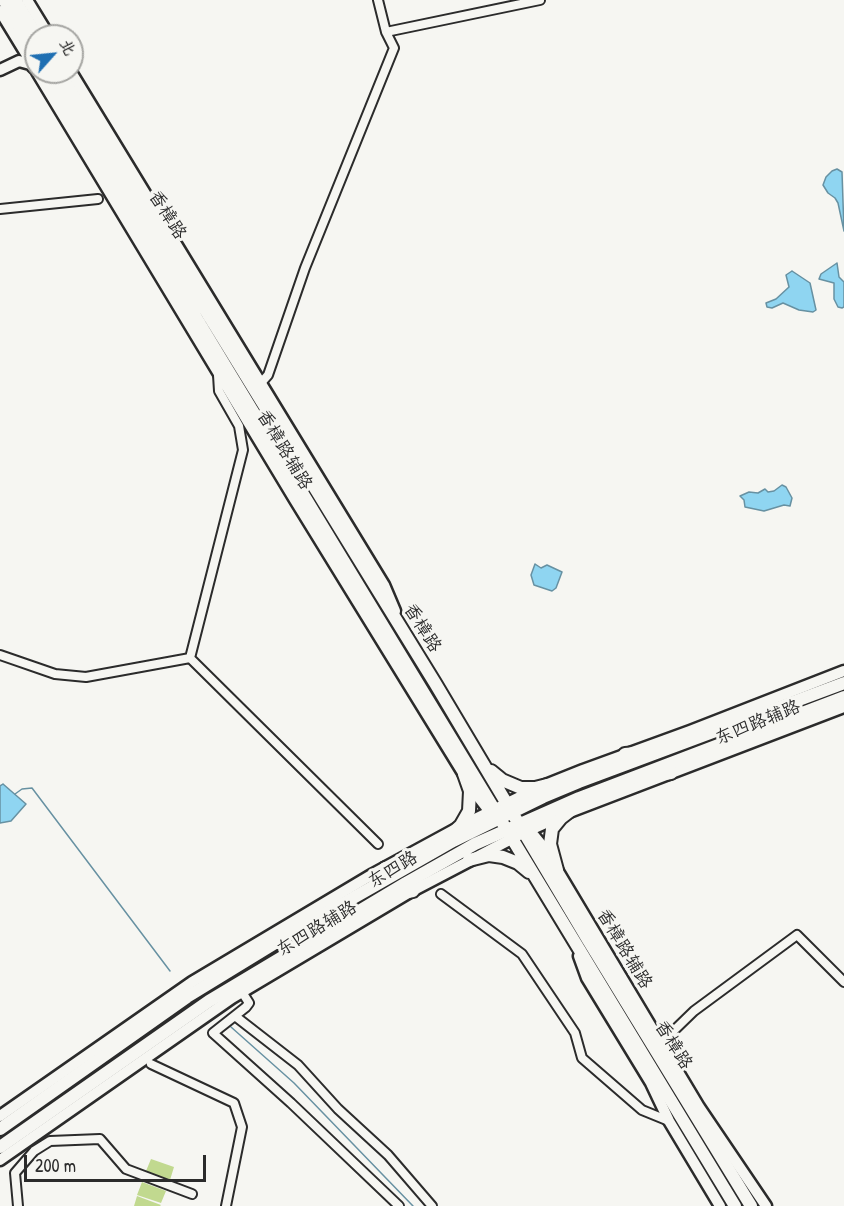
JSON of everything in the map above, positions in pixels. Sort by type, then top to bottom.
[{"type":"main road","points":[[4,0],[24,34]]},
{"type":"main road","points":[[15,0],[30,24]]},
{"type":"main road","name":"香樟路","points":[[54,84],[187,304],[502,812],[523,827],[751,1206]]},
{"type":"main road","name":"香樟路","points":[[66,84],[483,763],[508,832],[735,1206]]},
{"type":"main road","points":[[187,304],[199,338]]},
{"type":"main road","name":"东四路","points":[[0,1129],[187,997],[290,934],[502,812],[844,683]]},
{"type":"main road","name":"东四路","points":[[0,1146],[209,1001],[431,868],[600,790],[844,697]]},
{"type":"main road","points":[[626,754],[665,750]]},
{"type":"main road","points":[[483,763],[502,780],[515,786],[529,788],[547,785]]},
{"type":"main road","points":[[633,778],[671,773]]},
{"type":"main road","points":[[432,853],[465,819],[470,804],[470,791],[464,774]]},
{"type":"main road","points":[[557,870],[551,851],[551,835],[556,823],[566,813],[600,790]]},
{"type":"main road","points":[[470,860],[489,855],[511,859],[523,867],[538,883]]},
{"type":"main road","points":[[384,868],[417,861]]},
{"type":"main road","points":[[382,898],[413,891]]},
{"type":"street","points":[[27,0],[42,24]]},
{"type":"street","points":[[260,384],[267,375],[305,268],[394,48],[386,32],[378,0]]},
{"type":"street","points":[[386,32],[540,0]]},
{"type":"street","name":"香樟路辅路","points":[[0,11],[24,51]]},
{"type":"street","points":[[0,68],[15,52],[14,34]]},
{"type":"street","points":[[0,68],[19,61],[24,62]]},
{"type":"street","name":"香樟路辅路","points":[[44,84],[199,338],[289,491],[464,774],[502,812]]},
{"type":"street","points":[[78,84],[384,585],[404,633]]},
{"type":"street","points":[[0,209],[98,199]]},
{"type":"street","points":[[190,658],[243,450],[239,426],[219,391],[218,371]]},
{"type":"street","points":[[0,655],[55,674],[86,677],[190,658]]},
{"type":"street","points":[[190,658],[378,844]]},
{"type":"street","name":"东四路辅路","points":[[0,1116],[192,982],[384,868],[457,828],[502,812],[547,785],[844,671]]},
{"type":"street","name":"东四路辅路","points":[[523,827],[566,813],[844,707]]},
{"type":"street","name":"香樟路辅路","points":[[523,827],[544,848],[699,1107],[766,1206]]},
{"type":"street","name":"东四路辅路","points":[[0,1160],[166,1042],[242,992],[470,860],[508,832]]},
{"type":"street","points":[[441,894],[522,954],[575,1033],[582,1058],[642,1110],[669,1121]]},
{"type":"street","points":[[661,1043],[694,1011],[797,935],[844,982]]},
{"type":"street","name":"香樟路","points":[[577,947],[587,978],[651,1083],[669,1121],[720,1206]]},
{"type":"street","points":[[242,992],[249,1003],[213,1033],[291,1103],[399,1206]]},
{"type":"street","points":[[235,1016],[298,1065],[338,1109],[388,1155],[432,1206]]},
{"type":"street","points":[[151,1064],[234,1103],[242,1127],[226,1206]]},
{"type":"street","points":[[18,1206],[15,1173],[34,1151],[51,1141],[100,1139],[126,1169],[192,1194]]},
{"type":"green space","points":[[151,1159],[174,1167],[170,1180],[146,1171]]},
{"type":"green space","points":[[142,1182],[166,1191],[161,1203],[137,1195]]},
{"type":"green space","points":[[137,1196],[161,1205],[134,1206]]},
{"type":"water","points":[[837,169],[842,172],[844,231],[838,203],[823,185],[826,177]]},
{"type":"water","points":[[837,263],[839,277],[844,282],[844,307],[842,308],[838,307],[834,299],[834,283],[819,279],[821,274]]},
{"type":"water","points":[[792,271],[810,283],[816,310],[813,312],[799,310],[783,303],[772,308],[767,307],[766,303],[776,299],[789,287],[786,275]]},
{"type":"water","points":[[782,485],[786,487],[792,498],[790,506],[784,505],[764,511],[745,507],[744,500],[740,496],[749,492],[758,493],[765,489],[768,492],[774,491]]},
{"type":"water","points":[[535,564],[541,568],[547,565],[562,572],[556,588],[552,591],[534,585],[531,575]]},
{"type":"water","points":[[3,784],[26,804],[11,821],[0,823],[0,786]]},
{"type":"waterway","points":[[15,794],[22,789],[32,788],[170,971]]},
{"type":"waterway","points":[[231,1027],[294,1083],[413,1206]]}]
